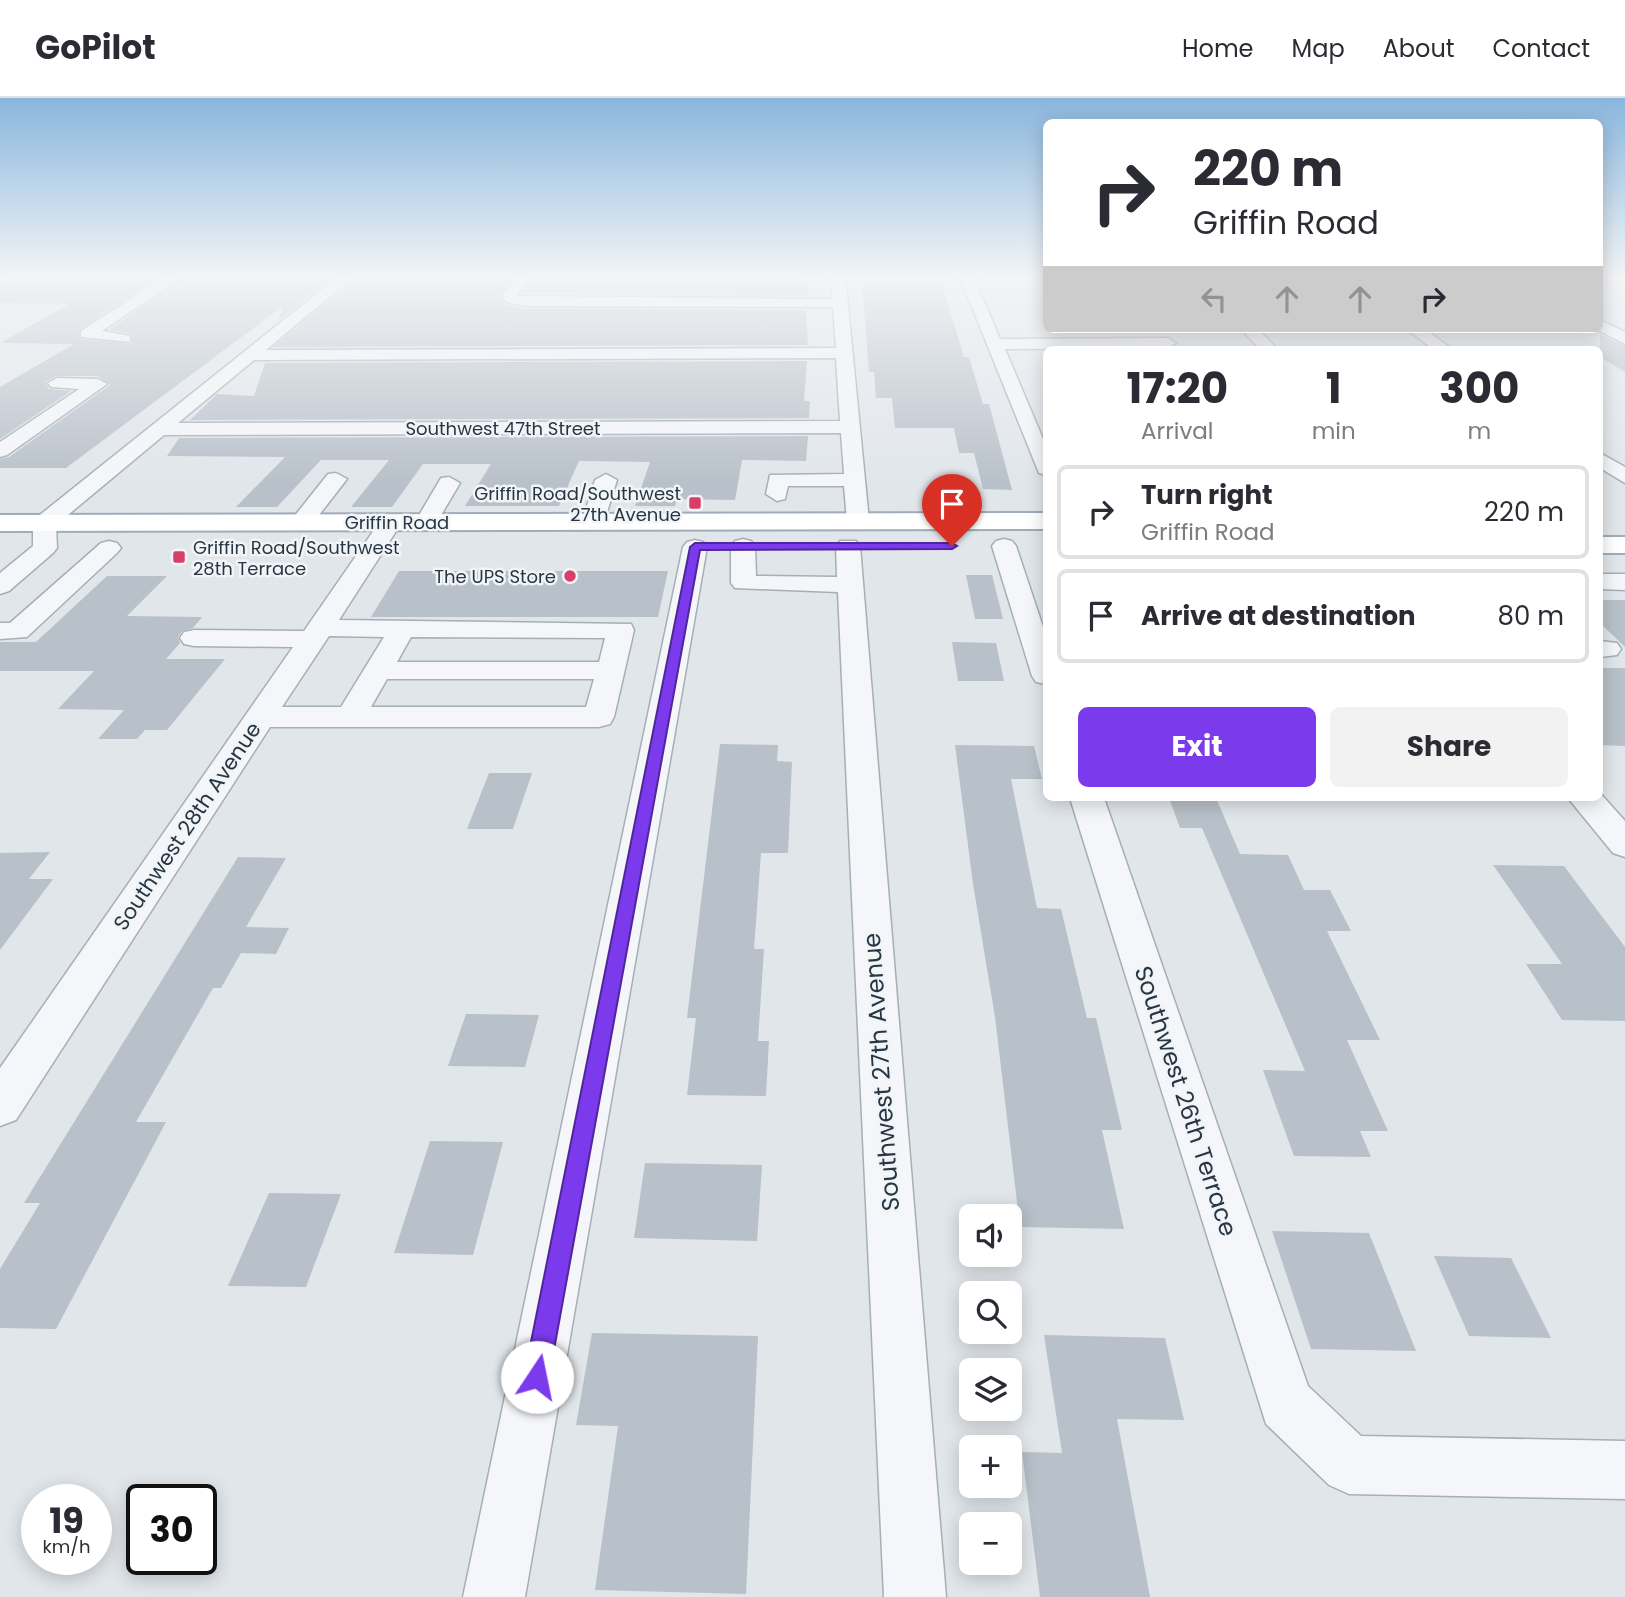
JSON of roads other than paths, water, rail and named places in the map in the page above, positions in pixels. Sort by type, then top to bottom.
[{"type":"main road","points":[[852,551],[933,521],[1043,521]]},
{"type":"main road","name":"Griffin Road","points":[[0,548],[44,536],[301,523],[593,522],[852,551]]},
{"type":"main road","name":"Griffin Road","points":[[0,523],[44,536],[109,548],[743,546],[852,551],[1043,546]]},
{"type":"main road","points":[[1603,545],[1625,545]]},
{"type":"street","points":[[0,586],[44,536],[159,429],[263,345]]},
{"type":"street","name":"Southwest 27th Avenue","points":[[841,345],[854,480],[852,551],[915,1597]]},
{"type":"street","points":[[994,345],[1043,461]]},
{"type":"street","points":[[251,355],[842,354]]},
{"type":"street","points":[[0,451],[98,384],[57,383]]},
{"type":"street","name":"Southwest 47th Street","points":[[159,429],[848,427]]},
{"type":"street","points":[[1603,462],[1615,475]]},
{"type":"street","points":[[301,523],[336,479]]},
{"type":"street","points":[[593,522],[606,480]]},
{"type":"street","points":[[777,494],[778,480],[854,480]]},
{"type":"street","points":[[426,522],[449,483]]},
{"type":"street","name":"Southwest 28th Avenue","points":[[0,1105],[391,522]]},
{"type":"street","points":[[743,546],[744,583],[852,551]]},
{"type":"street","points":[[1004,546],[1043,667]]},
{"type":"street","points":[[494,1597],[695,547]]},
{"type":"street","points":[[0,631],[17,631],[109,548]]},
{"type":"street","points":[[1603,582],[1625,582]]},
{"type":"street","points":[[350,717],[402,629]]},
{"type":"street","points":[[194,638],[402,629],[621,630],[599,717],[260,718]]},
{"type":"street","points":[[378,670],[610,671]]},
{"type":"street","name":"Southwest 26th Terrace","points":[[1088,801],[1286,1404],[1349,1465],[1625,1470]]},
{"type":"street","points":[[1588,801],[1625,844]]},
{"type":"place","name":"Griffin Road/Southwest 27th Avenue","points":[[695,503]]},
{"type":"place","name":"Griffin Road/Southwest 28th Terrace","points":[[179,557]]},
{"type":"place","name":"The UPS Store","points":[[570,576]]}]
